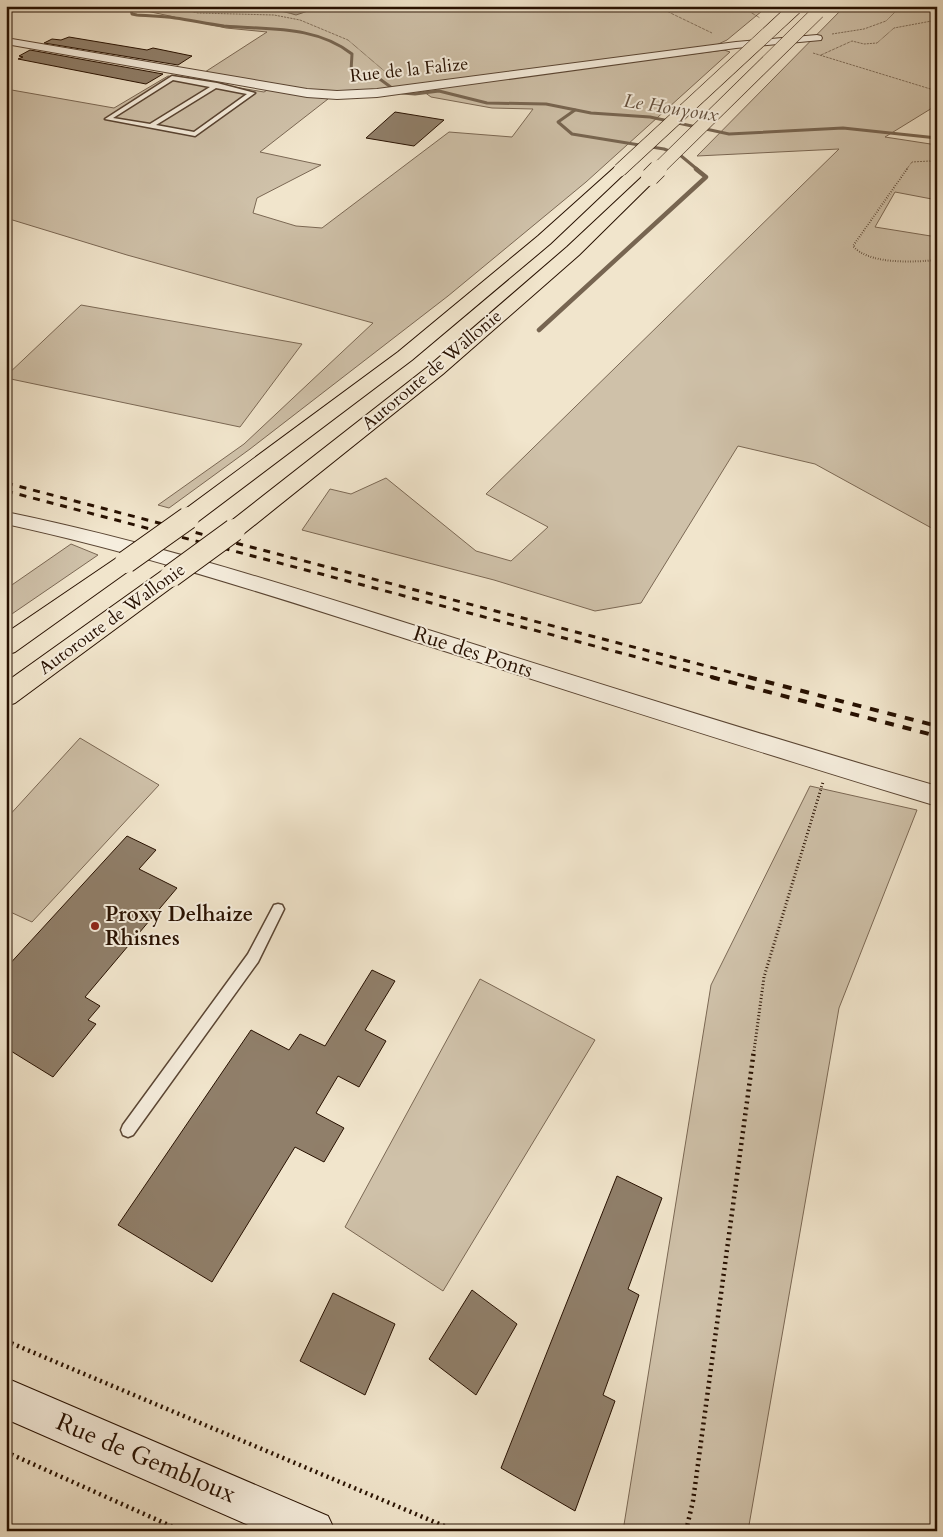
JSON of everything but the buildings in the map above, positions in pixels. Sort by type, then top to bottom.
[{"type":"highway","name":"Autoroute de Wallonie","points":[[6,646],[188,518],[404,356],[544,240],[796,7]]},
{"type":"highway","name":"Autoroute de Wallonie","points":[[6,696],[234,530],[436,370],[573,251],[822,9]]},
{"type":"main road","name":"Rue de Gembloux","points":[[6,1398],[313,1531]]},
{"type":"street","name":"Rue de la Falize","points":[[6,41],[307,93],[337,95],[410,88],[736,45],[817,38]]},
{"type":"street","name":"Rue des Ponts","points":[[6,518],[48,526],[235,576],[828,765],[937,796]]},
{"type":"lane","points":[[172,78],[214,87],[252,93],[195,134],[108,119],[172,78]]},
{"type":"lane","points":[[151,126],[226,79]]},
{"type":"lane","points":[[128,1130],[253,958],[278,909]]},
{"type":"path","points":[[168,6],[198,13],[274,15],[300,20],[348,40],[387,74],[410,88]]},
{"type":"path","points":[[656,6],[736,45]]},
{"type":"path","points":[[739,6],[747,10]]},
{"type":"path","points":[[817,38],[864,29],[886,21],[901,6]]},
{"type":"path","points":[[937,20],[894,28],[877,43],[864,44],[852,41],[820,55],[937,91]]},
{"type":"path","points":[[937,164],[930,161],[912,162],[853,246],[859,254],[902,263],[937,260]]},
{"type":"path","points":[[686,1531],[692,1501],[764,977],[828,765]]},
{"type":"path","points":[[6,1341],[456,1531]]},
{"type":"path","points":[[6,1452],[182,1531]]},
{"type":"shaded area","points":[[123,6],[768,6],[727,40],[714,46],[411,87],[319,92],[205,72],[267,32],[226,28]]},
{"type":"shaded area","points":[[290,6],[314,9],[296,15],[246,7]]},
{"type":"shaded area","points":[[845,6],[937,6],[937,105],[885,137],[937,145],[937,200],[895,192],[875,227],[937,237],[937,531],[815,464],[738,446],[641,603],[595,611],[494,580],[302,530],[330,489],[351,494],[386,478],[476,551],[511,561],[548,527],[486,494],[839,149],[697,156]]},
{"type":"shaded area","points":[[724,50],[730,52],[586,182],[448,296],[250,449],[169,508],[158,505],[244,444],[373,323],[127,255],[6,218],[6,89],[114,108],[168,76],[264,92],[269,89],[328,99],[260,152],[321,165],[257,198],[253,213],[296,226],[322,228],[449,132],[512,137],[533,109],[492,108],[431,97],[420,89]]},
{"type":"shaded area","points":[[81,305],[302,344],[240,427],[6,378]]},
{"type":"shaded area","points":[[71,544],[98,555],[6,618],[6,589]]},
{"type":"shaded area","points":[[80,738],[159,785],[32,922],[6,910],[6,819]]},
{"type":"shaded area","points":[[810,786],[917,810],[839,1008],[748,1531],[623,1531],[711,985]]},
{"type":"shaded area","points":[[480,979],[595,1040],[443,1291],[345,1227]]},
{"type":"waterway","name":"Le Houyoux","points":[[130,6],[132,14],[137,15],[170,17],[224,26],[291,31],[323,38],[352,54],[351,71],[373,74],[392,88]]},
{"type":"waterway","name":"Le Houyoux","points":[[402,93],[415,94],[439,91],[487,103],[546,104],[591,113],[650,117],[729,134],[843,128],[937,138]]},
{"type":"waterway","points":[[575,110],[558,122],[572,134],[664,149],[680,155],[698,170]]},
{"type":"waterway","points":[[539,330],[706,177],[696,169]]},
{"type":"railway","points":[[6,483],[752,678]]},
{"type":"railway","points":[[6,491],[716,678]]},
{"type":"railway","points":[[711,677],[937,736]]},
{"type":"railway","points":[[748,677],[937,726]]},
{"type":"place","name":"Proxy Delhaize Rhisnes","points":[[95,926]]}]
